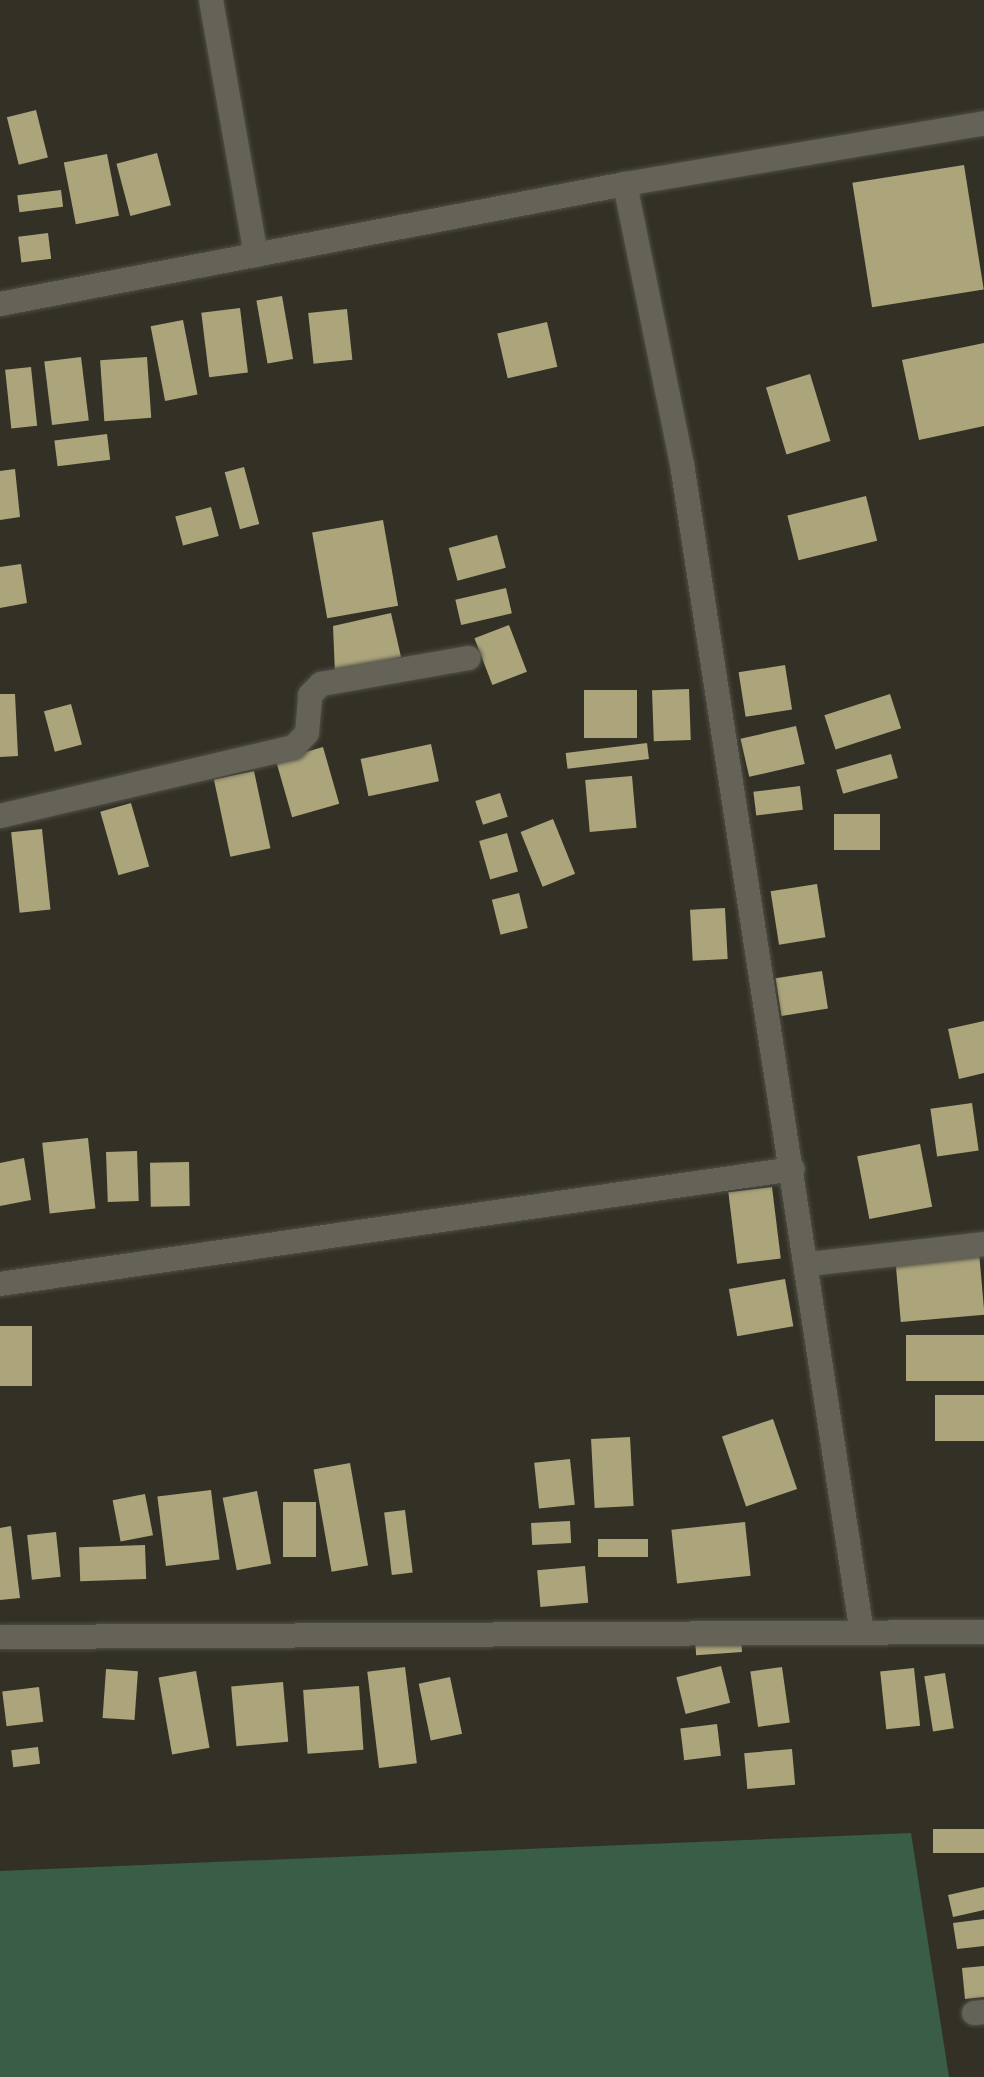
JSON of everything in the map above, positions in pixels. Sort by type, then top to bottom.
[{"type":"street","points":[[211,0],[256,255]]},
{"type":"street","points":[[0,304],[625,184],[984,123]]},
{"type":"street","points":[[625,184],[682,464],[809,1264],[861,1627]]},
{"type":"street","points":[[0,816],[294,747],[307,733],[310,695],[321,684],[469,658]]},
{"type":"street","points":[[0,1284],[793,1169]]},
{"type":"street","points":[[809,1264],[984,1244]]},
{"type":"street","points":[[0,1637],[336,1639],[861,1627],[984,1632]]},
{"type":"green space","points":[[911,1833],[949,2077],[0,2077],[0,1871]]},
{"type":"building","points":[[36,110],[48,158],[19,165],[7,117]]},
{"type":"building","points":[[157,153],[171,205],[130,216],[116,164]]},
{"type":"building","points":[[107,154],[119,216],[76,224],[64,162]]},
{"type":"building","points":[[964,165],[984,289],[872,307],[852,183]]},
{"type":"building","points":[[61,190],[63,207],[19,212],[17,195]]},
{"type":"building","points":[[48,233],[51,259],[21,262],[18,237]]},
{"type":"building","points":[[282,296],[293,359],[268,364],[256,301]]},
{"type":"building","points":[[240,308],[248,373],[209,377],[201,313]]},
{"type":"building","points":[[347,309],[352,360],[314,364],[308,313]]},
{"type":"building","points":[[183,320],[198,395],[165,401],[151,326]]},
{"type":"building","points":[[547,322],[557,367],[508,378],[497,333]]},
{"type":"building","points":[[984,343],[984,426],[919,440],[902,360]]},
{"type":"building","points":[[81,357],[89,421],[52,425],[44,362]]},
{"type":"building","points":[[147,357],[151,418],[104,421],[100,360]]},
{"type":"building","points":[[31,367],[37,426],[11,428],[5,370]]},
{"type":"building","points":[[810,374],[830,441],[786,454],[766,387]]},
{"type":"building","points":[[107,434],[110,460],[58,466],[54,440]]},
{"type":"building","points":[[244,467],[259,524],[240,529],[225,472]]},
{"type":"building","points":[[15,469],[20,517],[0,520],[0,471]]},
{"type":"building","points":[[866,496],[877,541],[799,560],[787,516]]},
{"type":"building","points":[[211,507],[219,536],[183,546],[175,517]]},
{"type":"building","points":[[383,520],[398,606],[327,618],[312,533]]},
{"type":"building","points":[[497,535],[506,568],[458,581],[449,548]]},
{"type":"building","points":[[21,564],[27,603],[0,608],[0,567]]},
{"type":"building","points":[[506,588],[512,613],[461,625],[455,600]]},
{"type":"building","points":[[391,613],[401,657],[335,674],[333,626]]},
{"type":"building","points":[[509,625],[527,672],[492,685],[474,638]]},
{"type":"building","points":[[785,665],[792,709],[746,717],[739,672]]},
{"type":"building","points":[[689,689],[691,740],[654,741],[652,690]]},
{"type":"building","points":[[584,690],[637,690],[637,738],[584,738]]},
{"type":"building","points":[[0,694],[15,694],[18,756],[0,757]]},
{"type":"building","points":[[890,694],[901,728],[836,750],[824,715]]},
{"type":"building","points":[[71,704],[82,745],[55,752],[44,711]]},
{"type":"building","points":[[796,726],[805,764],[749,777],[740,739]]},
{"type":"building","points":[[647,743],[649,759],[568,769],[566,753]]},
{"type":"building","points":[[431,744],[439,781],[368,796],[361,759]]},
{"type":"building","points":[[323,747],[339,804],[292,817],[276,761]]},
{"type":"building","points":[[891,754],[898,778],[843,794],[836,770]]},
{"type":"building","points":[[254,771],[270,848],[230,857],[214,780]]},
{"type":"building","points":[[632,776],[637,828],[590,832],[585,780]]},
{"type":"building","points":[[800,786],[803,810],[756,816],[753,792]]},
{"type":"building","points":[[500,793],[508,817],[483,825],[475,801]]},
{"type":"building","points":[[131,803],[149,866],[118,875],[100,812]]},
{"type":"building","points":[[834,814],[880,814],[880,850],[834,850]]},
{"type":"building","points":[[553,819],[575,874],[543,887],[521,832]]},
{"type":"building","points":[[42,829],[50,910],[20,913],[11,832]]},
{"type":"building","points":[[507,833],[518,871],[490,879],[479,841]]},
{"type":"building","points":[[817,884],[825,937],[779,945],[771,891]]},
{"type":"building","points":[[519,893],[528,928],[501,935],[492,900]]},
{"type":"building","points":[[725,908],[728,959],[693,961],[690,910]]},
{"type":"building","points":[[822,971],[828,1009],[782,1016],[776,978]]},
{"type":"building","points":[[984,1021],[984,1073],[959,1079],[948,1029]]},
{"type":"building","points":[[972,1103],[979,1151],[937,1156],[930,1109]]},
{"type":"building","points":[[88,1138],[95,1209],[50,1213],[42,1143]]},
{"type":"building","points":[[920,1144],[932,1207],[869,1219],[857,1156]]},
{"type":"building","points":[[137,1151],[139,1201],[108,1202],[106,1152]]},
{"type":"building","points":[[24,1158],[31,1200],[0,1206],[0,1163]]},
{"type":"building","points":[[189,1162],[190,1206],[151,1207],[150,1163]]},
{"type":"building","points":[[772,1187],[781,1258],[737,1264],[728,1192]]},
{"type":"building","points":[[979,1252],[984,1315],[901,1322],[895,1259]]},
{"type":"building","points":[[785,1279],[793,1326],[737,1336],[729,1289]]},
{"type":"building","points":[[0,1326],[32,1326],[32,1386],[0,1386]]},
{"type":"building","points":[[906,1335],[984,1335],[984,1381],[906,1381]]},
{"type":"building","points":[[935,1395],[984,1395],[984,1441],[935,1441]]},
{"type":"building","points":[[773,1419],[797,1489],[746,1507],[722,1437]]},
{"type":"building","points":[[630,1437],[634,1506],[595,1508],[591,1439]]},
{"type":"building","points":[[570,1459],[575,1505],[539,1509],[534,1463]]},
{"type":"building","points":[[350,1463],[368,1565],[332,1572],[314,1469]]},
{"type":"building","points":[[211,1490],[220,1559],[166,1566],[157,1497]]},
{"type":"building","points":[[257,1491],[271,1564],[237,1570],[223,1498]]},
{"type":"building","points":[[145,1494],[153,1535],[121,1542],[113,1500]]},
{"type":"building","points":[[283,1502],[316,1502],[316,1557],[283,1557]]},
{"type":"building","points":[[405,1510],[413,1573],[392,1575],[384,1513]]},
{"type":"building","points":[[570,1521],[571,1543],[532,1545],[531,1523]]},
{"type":"building","points":[[745,1522],[751,1576],[677,1583],[671,1530]]},
{"type":"building","points":[[11,1526],[20,1598],[0,1600],[0,1528]]},
{"type":"building","points":[[56,1532],[61,1577],[32,1580],[27,1535]]},
{"type":"building","points":[[598,1539],[648,1539],[648,1557],[598,1557]]},
{"type":"building","points":[[145,1545],[146,1579],[80,1581],[79,1547]]},
{"type":"building","points":[[585,1566],[588,1603],[540,1607],[537,1570]]},
{"type":"building","points":[[741,1637],[742,1652],[696,1655],[695,1640]]},
{"type":"building","points":[[721,1666],[730,1703],[686,1714],[676,1677]]},
{"type":"building","points":[[405,1667],[417,1763],[379,1768],[367,1672]]},
{"type":"building","points":[[782,1667],[790,1722],[758,1727],[750,1671]]},
{"type":"building","points":[[914,1668],[920,1726],[886,1729],[880,1672]]},
{"type":"building","points":[[106,1669],[138,1671],[135,1720],[103,1718]]},
{"type":"building","points":[[196,1671],[210,1748],[172,1754],[159,1678]]},
{"type":"building","points":[[945,1673],[954,1728],[933,1732],[924,1676]]},
{"type":"building","points":[[450,1677],[462,1734],[431,1740],[419,1684]]},
{"type":"building","points":[[283,1682],[288,1742],[236,1746],[231,1687]]},
{"type":"building","points":[[359,1686],[363,1750],[308,1754],[303,1690]]},
{"type":"building","points":[[39,1687],[43,1722],[7,1726],[2,1692]]},
{"type":"building","points":[[717,1724],[721,1756],[684,1760],[680,1729]]},
{"type":"building","points":[[38,1747],[40,1764],[13,1767],[11,1750]]},
{"type":"building","points":[[792,1749],[795,1785],[747,1789],[744,1753]]},
{"type":"building","points":[[933,1829],[984,1829],[984,1853],[933,1853]]},
{"type":"building","points":[[984,1887],[984,1910],[953,1917],[948,1895]]},
{"type":"building","points":[[984,1919],[984,1946],[957,1949],[953,1923]]},
{"type":"building","points":[[984,1966],[984,1997],[965,1999],[962,1968]]}]
